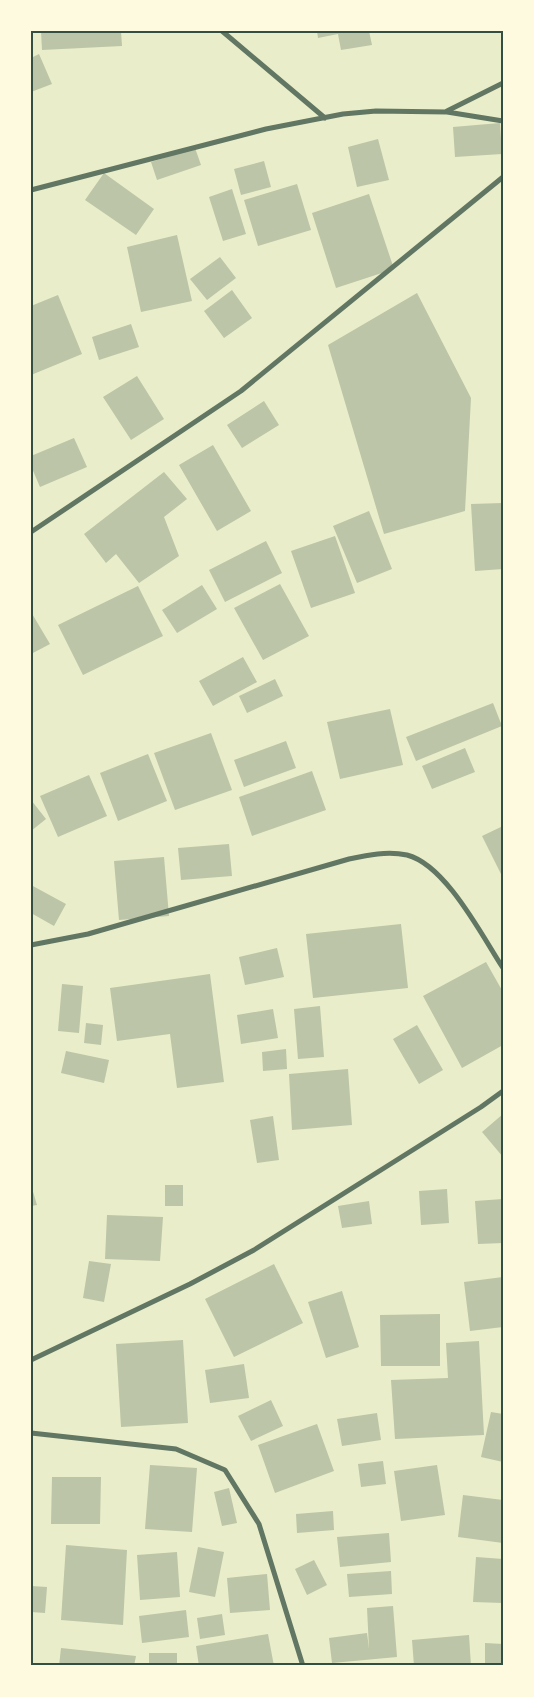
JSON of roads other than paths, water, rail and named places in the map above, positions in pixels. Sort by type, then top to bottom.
[{"type":"street","points":[[222,31],[325,118]]},
{"type":"street","points":[[447,112],[503,83]]},
{"type":"street","points":[[31,190],[266,129],[325,118],[376,111],[447,112],[503,121]]},
{"type":"street","points":[[31,532],[241,391],[503,177]]},
{"type":"street","points":[[31,945],[88,934],[349,859],[381,853],[408,855],[432,868],[448,885],[503,968]]},
{"type":"street","points":[[31,1360],[190,1284],[254,1250],[503,1091]]},
{"type":"street","points":[[31,1433],[176,1449],[225,1470],[259,1524],[303,1666]]}]
